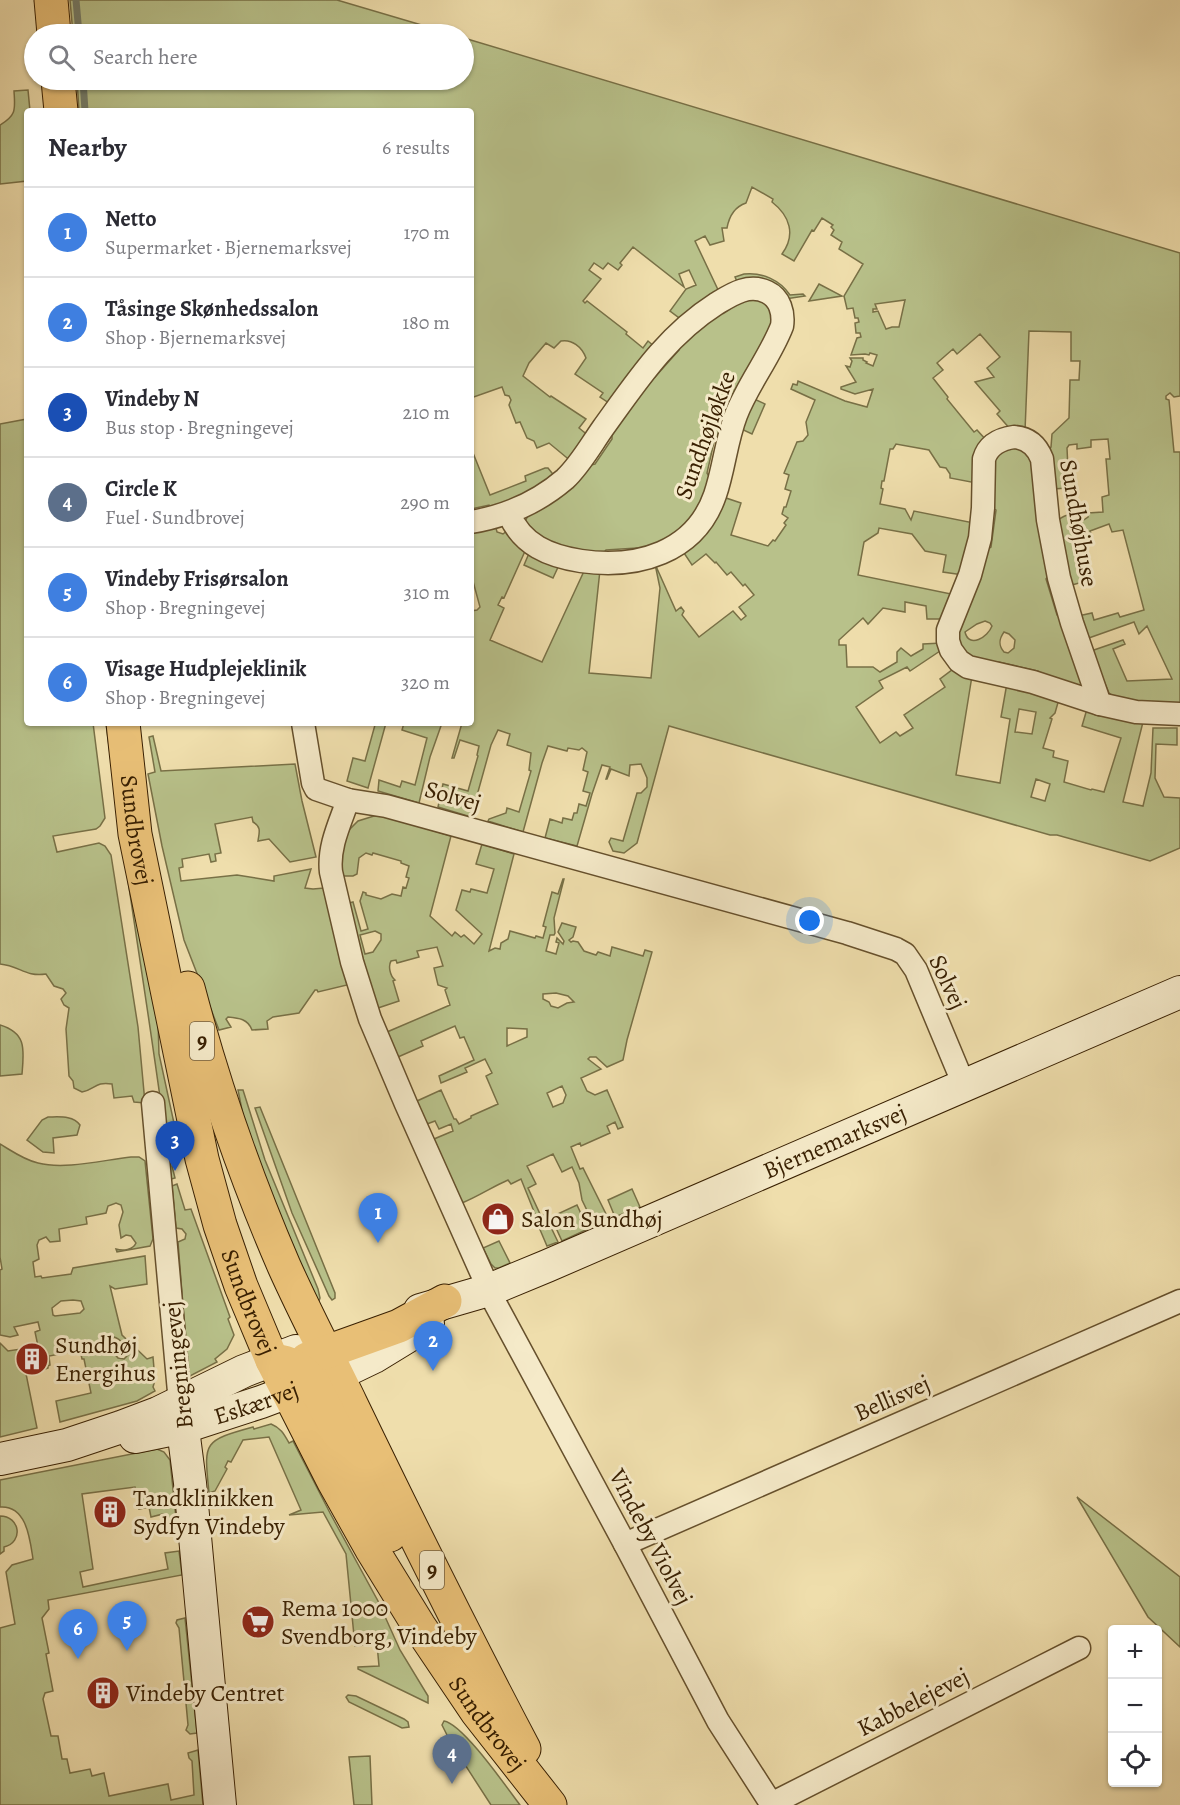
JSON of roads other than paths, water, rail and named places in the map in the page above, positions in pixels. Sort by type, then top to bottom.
[{"type":"main road","points":[[51,0],[53,24]]},
{"type":"main road","points":[[59,90],[61,108]]},
{"type":"main road","name":"Sundbrovej","points":[[123,726],[135,834],[207,1178],[220,1225],[242,1286],[306,1364],[429,1566],[531,1764],[556,1805]]},
{"type":"main road","name":"Sundbrovej","points":[[123,726],[169,914],[211,1070],[249,1179],[284,1264],[306,1364],[353,1516],[402,1600],[477,1712],[550,1805]]},
{"type":"main road","points":[[306,1364],[399,1326],[445,1302]]},
{"type":"street","name":"Sundhøjløkke","points":[[474,521],[509,514],[538,499],[568,476],[648,365],[692,321],[725,298],[744,290],[756,288],[775,297],[783,316],[782,326],[744,396],[736,416],[713,500],[700,523],[681,542],[658,555],[635,562],[577,561],[551,553],[528,542],[518,531],[509,514]]},
{"type":"street","name":"Sundhøjhuse","points":[[1100,704],[1070,618],[1059,578],[1047,509],[1042,459],[1029,441],[1020,437],[1003,439],[992,445],[984,459],[980,538],[970,574],[948,630],[950,646],[956,658],[968,667],[1034,682],[1100,704],[1136,712],[1180,714]]},
{"type":"street","points":[[304,726],[314,787],[348,800],[333,845],[330,862],[341,921],[363,999],[406,1104],[489,1290]]},
{"type":"street","name":"Solvej","points":[[348,800],[386,806],[847,933],[896,949],[905,954],[916,970],[964,1085]]},
{"type":"street","name":"Bjernemarksvej","points":[[306,1364],[374,1357],[489,1290],[1180,992]]},
{"type":"street","name":"Bregningevej","points":[[153,1103],[220,1805]]},
{"type":"street","name":"Bjernemarksvej","points":[[445,1302],[489,1290]]},
{"type":"street","name":"Vindeby Violvej","points":[[489,1290],[718,1721],[772,1804]]},
{"type":"street","name":"Bellisvej","points":[[625,1544],[1180,1301]]},
{"type":"street","name":"Eskærvej","points":[[0,1459],[68,1445],[124,1439],[306,1364]]},
{"type":"street","name":"Kabbelejevej","points":[[772,1804],[1079,1648]]},
{"type":"waterway","points":[[76,0],[78,24]]},
{"type":"waterway","points":[[84,90],[85,108]]},
{"type":"place","name":"Vindeby N","points":[[175,1171]]},
{"type":"place","name":"Salon Sundhøj","points":[[498,1219]]},
{"type":"place","name":"Netto","points":[[378,1243]]},
{"type":"place","name":"Sundhøj Energihus","points":[[32,1359]]},
{"type":"place","name":"Tåsinge Skønhedssalon","points":[[433,1371]]},
{"type":"place","name":"Tandklinikken Sydfyn Vindeby","points":[[110,1512]]},
{"type":"place","name":"Rema 1000 Svendborg, Vindeby","points":[[258,1622]]},
{"type":"place","name":"Vindeby Frisørsalon","points":[[127,1651]]},
{"type":"place","name":"Visage Hudplejeklinik","points":[[78,1659]]},
{"type":"place","name":"Vindeby Centret","points":[[103,1693]]},
{"type":"place","name":"Circle K","points":[[452,1784]]}]
